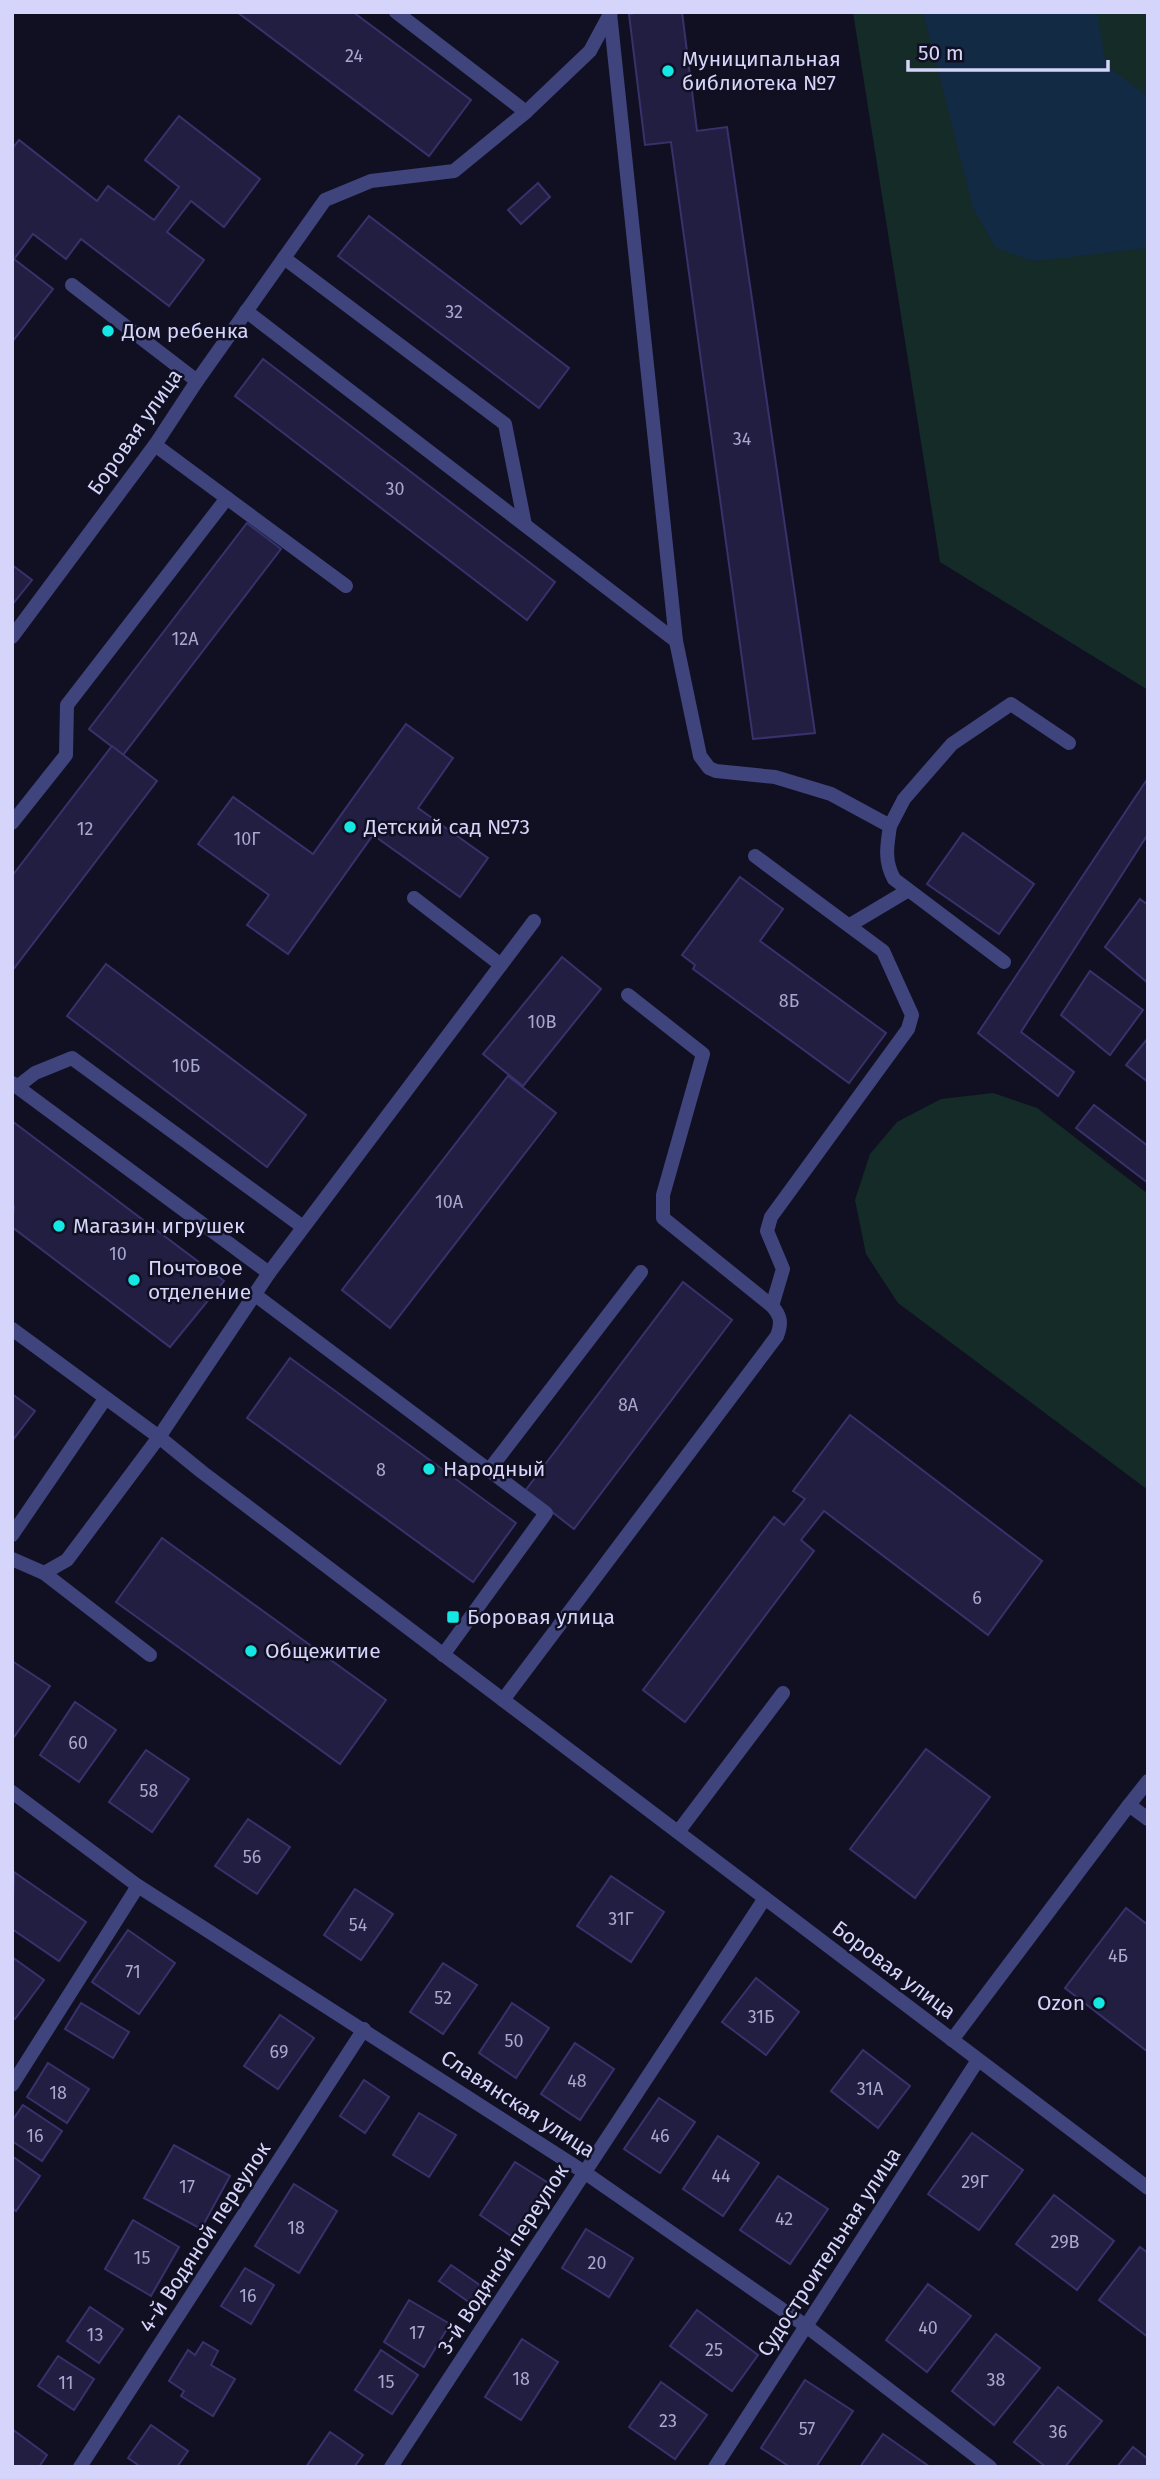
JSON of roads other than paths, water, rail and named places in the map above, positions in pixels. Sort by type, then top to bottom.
[{"type":"street","points":[[396,12],[526,112]]},
{"type":"street","points":[[611,13],[676,641],[700,756],[709,768],[775,777],[831,794],[890,826]]},
{"type":"street","name":"Боровая улица","points":[[12,637],[155,445],[325,200],[371,181],[454,170],[526,112],[590,51],[611,13]]},
{"type":"street","points":[[284,258],[505,425],[525,525]]},
{"type":"street","points":[[72,285],[197,381]]},
{"type":"street","points":[[246,311],[676,641]]},
{"type":"street","points":[[155,445],[346,586]]},
{"type":"street","points":[[12,823],[66,755],[67,705],[227,498]]},
{"type":"street","points":[[1004,962],[894,879],[888,868],[886,850],[890,826],[904,799],[952,744],[1010,704],[1069,743]]},
{"type":"street","points":[[755,856],[883,951],[910,1008],[911,1022],[771,1217],[767,1231],[783,1269],[772,1306]]},
{"type":"street","points":[[850,925],[907,891]]},
{"type":"street","points":[[414,898],[501,965]]},
{"type":"street","points":[[44,1573],[67,1560],[159,1437],[269,1273],[534,921]]},
{"type":"street","points":[[503,1700],[777,1336],[781,1326],[779,1315],[772,1306],[663,1218],[663,1195],[702,1054],[628,996]]},
{"type":"street","points":[[269,1273],[15,1085],[35,1073],[72,1058],[303,1227]]},
{"type":"street","points":[[489,1470],[641,1272]]},
{"type":"street","points":[[254,1294],[546,1513],[443,1655]]},
{"type":"street","name":"Боровая улица","points":[[12,1329],[159,1437],[1148,2189]]},
{"type":"street","points":[[12,1535],[106,1399]]},
{"type":"street","points":[[12,1559],[44,1573],[150,1655]]},
{"type":"street","points":[[678,1832],[783,1693]]},
{"type":"street","points":[[952,2040],[1148,1781]]},
{"type":"street","name":"Славянская улица","points":[[12,1792],[138,1886],[584,2172],[806,2326],[990,2467]]},
{"type":"street","points":[[1129,1805],[1148,1819]]},
{"type":"street","points":[[12,2085],[138,1886]]},
{"type":"street","name":"3-й Водяной переулок","points":[[391,2467],[765,1898]]},
{"type":"street","name":"4-й Водяной переулок","points":[[80,2467],[364,2029]]},
{"type":"street","name":"Судостроительная улица","points":[[715,2467],[978,2060]]},
{"type":"water","points":[[923,12],[1097,12],[1106,66],[1148,96],[1148,248],[1034,261],[996,248],[973,208]]},
{"type":"place","name":"Муниципальная библиотека №7","points":[[668,71]]},
{"type":"place","name":"Дом ребенка","points":[[108,331]]},
{"type":"place","name":"Детский сад №73","points":[[350,827]]},
{"type":"place","name":"Магазин игрушек","points":[[59,1226]]},
{"type":"place","name":"Почтовое отделение","points":[[134,1280]]},
{"type":"place","name":"Народный","points":[[429,1469]]},
{"type":"place","name":"Боровая улица","points":[[453,1617]]},
{"type":"place","name":"Общежитие","points":[[251,1651]]},
{"type":"place","name":"Ozon","points":[[1099,2003]]}]
